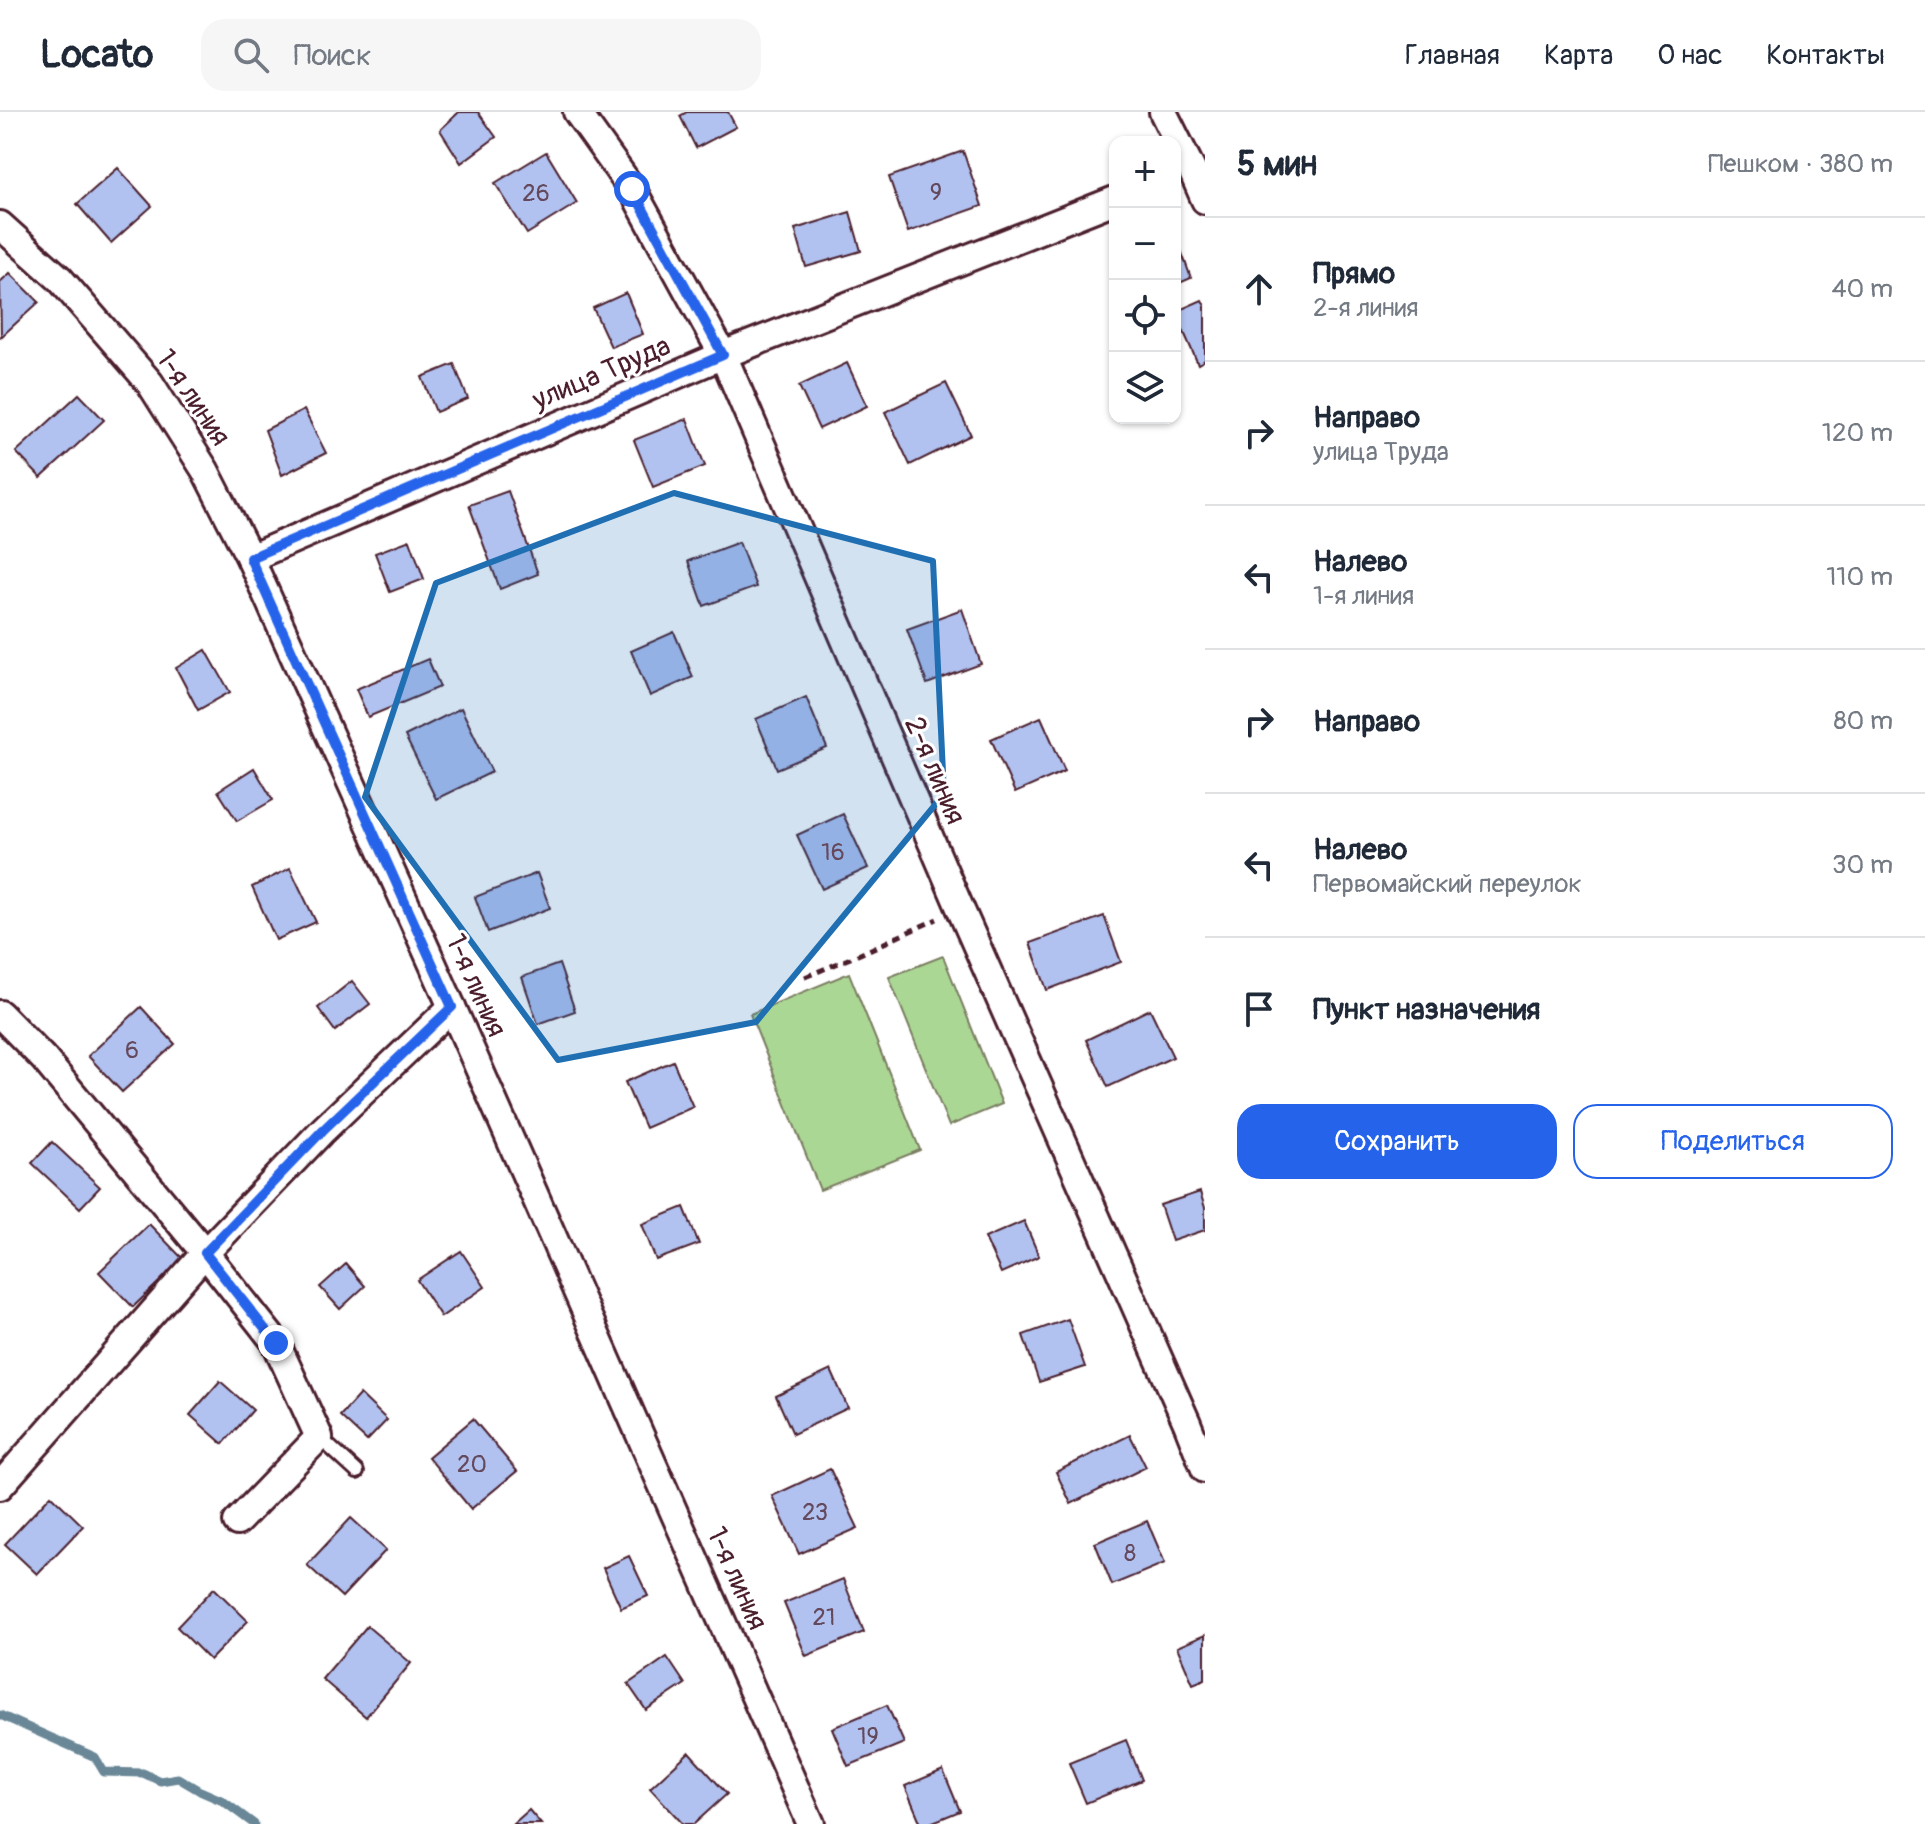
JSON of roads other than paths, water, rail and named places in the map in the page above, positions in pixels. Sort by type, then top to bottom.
[{"type":"street","name":"2-я линия","points":[[577,112],[632,189],[723,355],[1205,1469]]},
{"type":"street","points":[[1163,112],[1205,200]]},
{"type":"street","name":"улица Труда","points":[[250,558],[723,355],[1109,202]]},
{"type":"street","name":"1-я линия","points":[[0,225],[60,279],[150,383],[205,470],[250,558],[452,1007],[811,1824]]},
{"type":"street","points":[[0,1486],[205,1253],[323,1130],[452,1007]]},
{"type":"street","points":[[0,1014],[44,1059],[276,1343],[319,1437],[237,1522]]},
{"type":"lane","points":[[319,1437],[357,1472]]},
{"type":"waterway","points":[[0,1715],[95,1757],[104,1772],[143,1773],[160,1781],[178,1778],[223,1801],[254,1824]]}]
